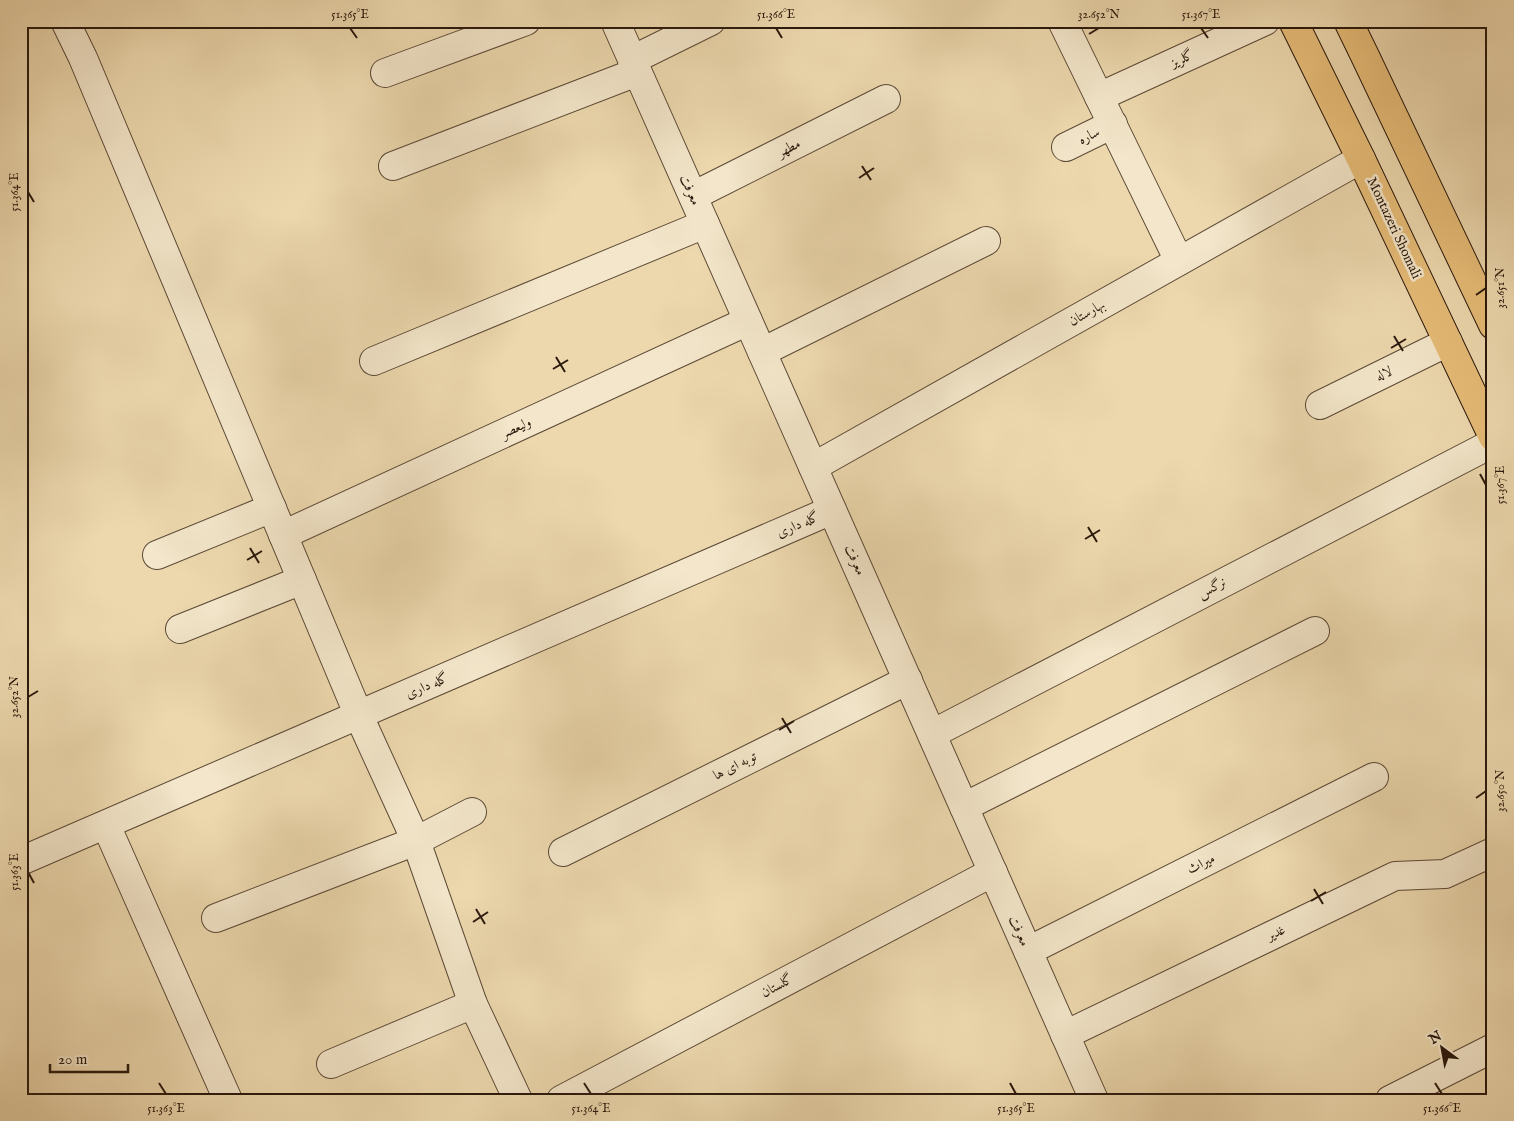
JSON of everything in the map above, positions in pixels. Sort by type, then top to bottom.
[{"type":"main road","name":"Montazeri Shomali","points":[[1293,21],[1493,437]]},
{"type":"main road","points":[[1348,21],[1493,325]]},
{"type":"street","points":[[65,21],[83,58],[359,716],[416,841],[473,1004],[518,1100]]},
{"type":"street","points":[[385,73],[526,21]]},
{"type":"street","name":"معرفت","points":[[615,21],[1094,1100]]},
{"type":"street","points":[[393,166],[635,66],[711,21]]},
{"type":"street","points":[[1062,21],[1179,261]]},
{"type":"street","name":"گلریز","points":[[1099,97],[1265,21]]},
{"type":"street","name":"مطهر","points":[[693,196],[886,100]]},
{"type":"street","name":"ساره","points":[[1066,147],[1113,124]]},
{"type":"street","name":"بهارستان","points":[[813,467],[1361,159]]},
{"type":"street","points":[[374,361],[705,224]]},
{"type":"street","points":[[762,352],[986,241]]},
{"type":"street","name":"ولیعصر","points":[[283,535],[748,321]]},
{"type":"street","name":"لاله","points":[[1320,405],[1448,342]]},
{"type":"street","name":"نرگس","points":[[932,734],[1493,443]]},
{"type":"street","points":[[158,555],[272,508]]},
{"type":"street","name":"گله داری","points":[[21,861],[832,510]]},
{"type":"street","points":[[180,629],[302,580]]},
{"type":"street","points":[[964,807],[1315,631]]},
{"type":"street","name":"توبه ای ها","points":[[563,852],[908,680]]},
{"type":"street","name":"میراث","points":[[1028,951],[1374,777]]},
{"type":"street","points":[[216,918],[416,841],[472,812]]},
{"type":"street","points":[[106,825],[228,1100]]},
{"type":"street","name":"غدیر","points":[[1065,1035],[1394,876],[1445,874],[1493,852]]},
{"type":"street","name":"گلستان","points":[[561,1100],[993,872]]},
{"type":"street","points":[[331,1064],[473,1004]]},
{"type":"street","points":[[1390,1100],[1493,1048]]}]
